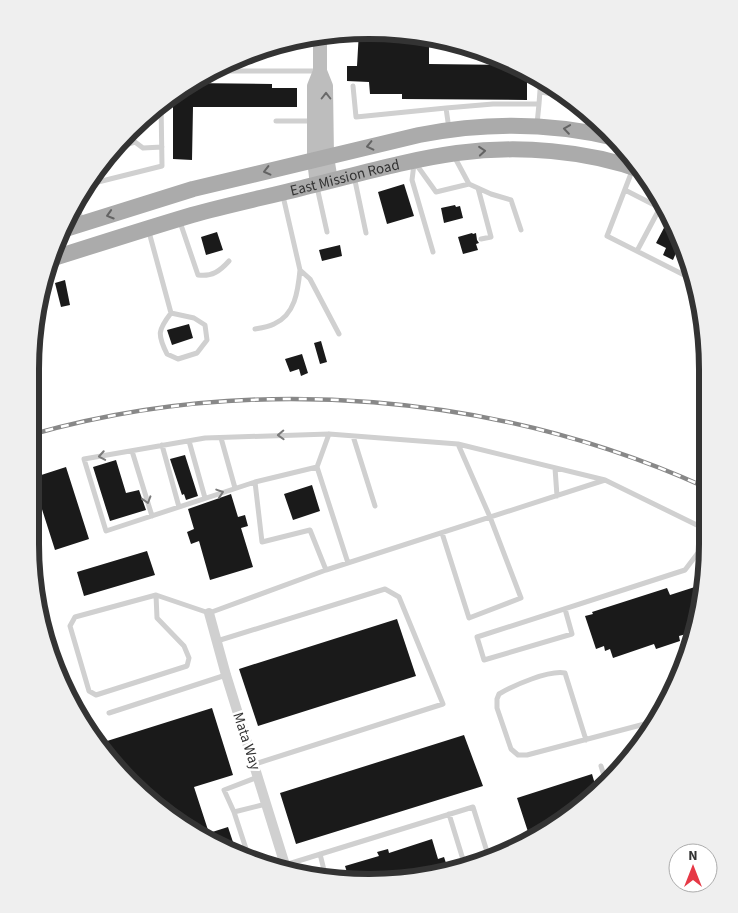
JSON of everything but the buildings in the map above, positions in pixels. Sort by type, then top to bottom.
[{"type":"main road","points":[[320,43],[320,71],[326,86],[321,158]]},
{"type":"main road","points":[[320,71],[314,86],[315,121],[324,183]]},
{"type":"main road","name":"East Mission Road","points":[[71,227],[193,189],[449,129],[488,125],[537,126],[565,128],[604,136]]},
{"type":"main road","name":"East Mission Road","points":[[59,257],[179,219],[414,161],[453,154],[522,149],[560,152],[631,168]]},
{"type":"street","name":"Mata Way","points":[[209,613],[284,863]]},
{"type":"lane","points":[[227,71],[320,71]]},
{"type":"lane","points":[[353,86],[356,117],[493,104],[539,104]]},
{"type":"lane","points":[[537,126],[540,87]]},
{"type":"lane","points":[[540,92],[551,94]]},
{"type":"lane","points":[[446,108],[449,129]]},
{"type":"lane","points":[[97,182],[162,166],[161,113]]},
{"type":"lane","points":[[276,121],[315,121]]},
{"type":"lane","points":[[127,145],[135,142],[143,148],[162,147]]},
{"type":"lane","points":[[453,154],[469,184]]},
{"type":"lane","points":[[414,161],[436,192],[469,184],[491,194],[511,200],[522,230]]},
{"type":"lane","points":[[414,161],[412,180],[433,252]]},
{"type":"lane","points":[[635,174],[625,190],[607,236],[685,275]]},
{"type":"lane","points":[[354,176],[366,233]]},
{"type":"lane","points":[[324,183],[327,232]]},
{"type":"lane","points":[[478,188],[491,237],[481,239]]},
{"type":"lane","points":[[625,190],[654,202]]},
{"type":"lane","points":[[254,329],[274,324],[287,316],[293,306],[300,270],[282,193]]},
{"type":"lane","points":[[637,251],[658,210]]},
{"type":"lane","points":[[79,211],[82,223]]},
{"type":"lane","points":[[179,219],[198,275],[207,276],[220,271],[230,261]]},
{"type":"lane","points":[[149,229],[171,313]]},
{"type":"lane","points":[[300,270],[310,279],[339,334]]},
{"type":"lane","points":[[171,313],[194,318],[205,325],[207,340],[196,353],[178,359],[167,354],[161,342],[160,328],[171,313]]},
{"type":"lane","points":[[329,434],[317,467],[348,563]]},
{"type":"lane","points":[[317,467],[254,482],[106,531],[84,459],[162,445],[220,438],[329,434],[458,444],[605,480],[699,526]]},
{"type":"lane","points":[[353,436],[374,506]]},
{"type":"lane","points":[[220,438],[235,488]]},
{"type":"lane","points":[[189,441],[205,498]]},
{"type":"lane","points":[[442,533],[469,618],[521,598],[490,517],[458,444]]},
{"type":"lane","points":[[162,445],[179,507]]},
{"type":"lane","points":[[132,450],[152,516]]},
{"type":"lane","points":[[555,468],[557,496]]},
{"type":"lane","points":[[156,595],[157,618],[184,646],[189,658],[187,666],[96,695],[89,691],[70,626],[75,617],[156,595],[209,613],[326,570],[605,480]]},
{"type":"lane","points":[[254,482],[262,542],[310,530],[326,570]]},
{"type":"lane","points":[[565,609],[572,634],[484,660],[477,637],[685,570],[699,551]]},
{"type":"lane","points":[[217,641],[385,589],[399,597],[443,704],[255,764]]},
{"type":"lane","points":[[586,740],[565,673],[558,672],[522,684],[499,694],[496,699],[497,708],[511,749],[518,755],[527,755],[586,740],[646,724]]},
{"type":"lane","points":[[109,712],[226,674]]},
{"type":"lane","points":[[601,766],[604,777]]},
{"type":"lane","points":[[247,850],[234,812],[224,790],[258,776]]},
{"type":"lane","points":[[234,812],[267,804]]},
{"type":"lane","points":[[291,865],[473,807],[488,852]]},
{"type":"lane","points":[[449,814],[463,860]]},
{"type":"lane","points":[[320,854],[324,871]]},
{"type":"railway","points":[[39,433],[114,415],[200,403],[287,399],[373,402],[459,413],[544,431],[627,456],[699,485]]}]
